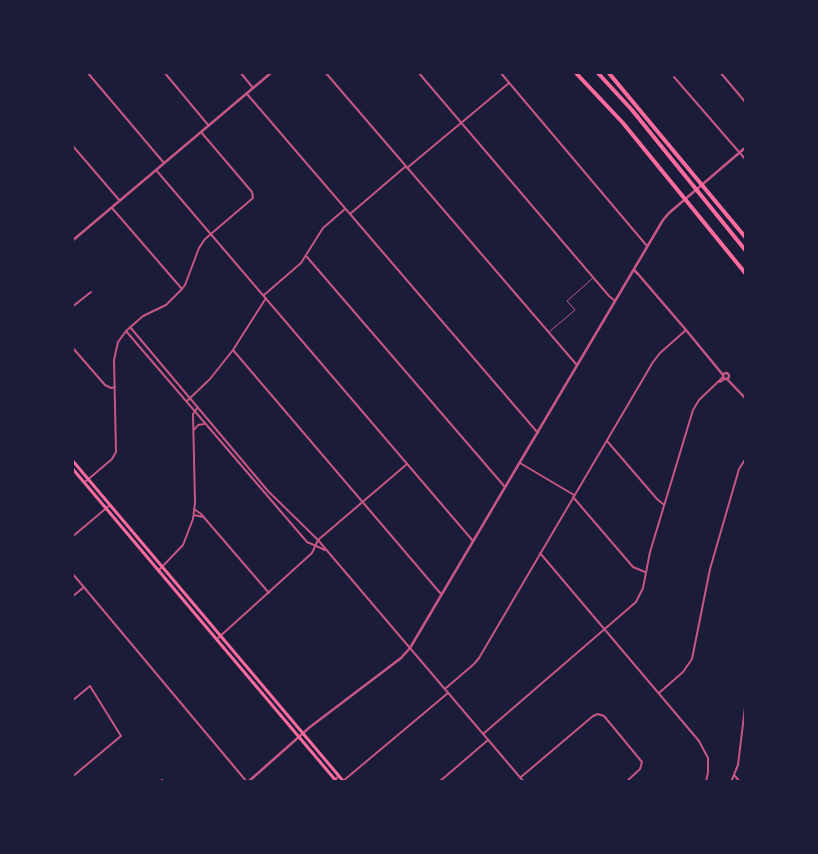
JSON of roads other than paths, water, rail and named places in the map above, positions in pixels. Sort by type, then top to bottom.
[{"type":"highway","points":[[575,72],[623,123],[746,274]]},
{"type":"highway","points":[[597,72],[632,110],[746,251]]},
{"type":"highway","points":[[608,72],[746,238]]},
{"type":"main road","points":[[72,460],[344,781]]},
{"type":"main road","points":[[72,468],[218,639],[335,781]]},
{"type":"main road","points":[[185,600],[189,597]]},
{"type":"main road","points":[[250,678],[255,675]]},
{"type":"street","points":[[87,72],[164,163]]},
{"type":"street","points":[[164,72],[209,126]]},
{"type":"street","points":[[240,72],[253,88]]},
{"type":"street","points":[[72,234],[74,239],[272,72]]},
{"type":"street","points":[[325,72],[548,333],[578,365]]},
{"type":"street","points":[[418,72],[615,301]]},
{"type":"street","points":[[500,72],[648,247]]},
{"type":"street","points":[[720,72],[746,103]]},
{"type":"street","points":[[674,77],[746,160]]},
{"type":"street","points":[[350,214],[462,124],[509,83]]},
{"type":"street","points":[[247,94],[538,433]]},
{"type":"street","points":[[85,482],[112,459],[116,452],[115,351],[118,342],[130,327],[146,314],[166,305],[182,290],[198,248],[211,234],[252,200],[254,196],[201,132]]},
{"type":"street","points":[[72,144],[120,200]]},
{"type":"street","points":[[72,573],[248,782],[304,733],[401,658],[410,648],[669,213],[746,147]]},
{"type":"street","points":[[156,170],[473,541]]},
{"type":"street","points":[[112,208],[182,290]]},
{"type":"street","points":[[186,401],[205,384],[233,350],[265,297],[301,264],[323,228],[345,209]]},
{"type":"street","points":[[641,238],[650,243]]},
{"type":"street","points":[[306,257],[505,487]]},
{"type":"street","points":[[634,270],[746,399]]},
{"type":"street","points":[[72,307],[91,292]]},
{"type":"street","points":[[130,327],[268,491],[318,540],[524,782]]},
{"type":"street","points":[[445,689],[479,658],[657,356],[686,330]]},
{"type":"street","points":[[126,331],[307,542],[327,551]]},
{"type":"street","points":[[72,347],[105,385],[111,388],[115,387]]},
{"type":"street","points":[[233,350],[441,594]]},
{"type":"street","points":[[153,362],[156,359]]},
{"type":"street","points":[[483,734],[636,602],[643,588],[664,505],[693,410],[699,400],[726,377]]},
{"type":"street","points":[[194,411],[198,408]]},
{"type":"street","points":[[159,570],[182,546],[190,530],[194,515],[194,411]]},
{"type":"street","points":[[194,431],[201,424],[208,427]]},
{"type":"street","points":[[607,441],[656,499],[664,505]]},
{"type":"street","points":[[659,693],[683,672],[692,659],[711,563],[739,469],[746,458]]},
{"type":"street","points":[[520,463],[574,496],[633,566],[646,573]]},
{"type":"street","points":[[218,639],[312,553],[318,540],[407,464]]},
{"type":"street","points":[[72,537],[110,505]]},
{"type":"street","points":[[194,509],[205,518],[269,593]]},
{"type":"street","points":[[194,515],[205,518]]},
{"type":"street","points":[[540,554],[704,747],[709,764],[706,782]]},
{"type":"street","points":[[72,597],[84,587]]},
{"type":"street","points":[[72,701],[90,686],[121,736],[72,777]]},
{"type":"street","points":[[344,781],[448,692]]},
{"type":"street","points":[[731,782],[738,762],[746,699]]},
{"type":"street","points":[[520,777],[593,716],[598,714],[604,716],[642,762],[640,770],[626,782]]},
{"type":"street","points":[[439,782],[488,740]]},
{"type":"street","points":[[335,781],[339,776]]},
{"type":"street","points":[[734,776],[740,782]]},
{"type":"lane","points":[[548,333],[575,310],[567,301],[594,278]]}]
